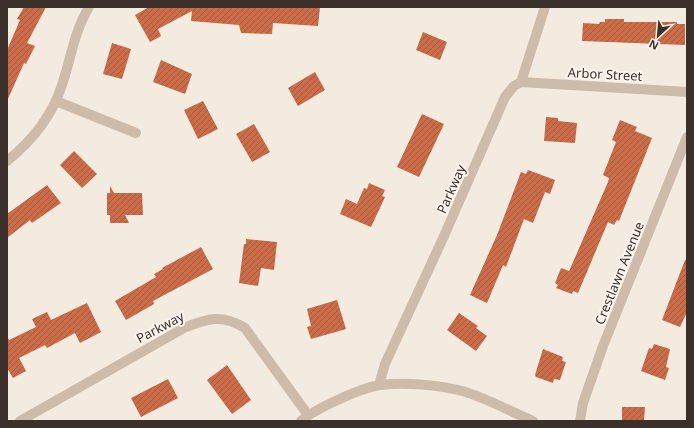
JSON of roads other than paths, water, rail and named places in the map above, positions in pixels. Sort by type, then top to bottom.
[{"type":"street","points":[[7,161],[35,134],[56,101],[79,23],[89,7]]},
{"type":"street","points":[[522,82],[545,7]]},
{"type":"street","name":"Arbor Street","points":[[522,82],[687,92]]},
{"type":"street","name":"Parkway","points":[[379,385],[385,364],[444,236],[505,97],[514,86],[522,82]]},
{"type":"street","points":[[56,101],[136,133]]},
{"type":"street","name":"Crestlawn Avenue","points":[[580,421],[583,403],[603,346],[687,137]]},
{"type":"street","name":"Parkway","points":[[20,421],[184,328],[202,321],[216,318],[233,321],[245,328],[304,418]]},
{"type":"street","points":[[304,418],[350,395],[379,385],[403,384],[462,391],[501,406],[533,421]]}]
